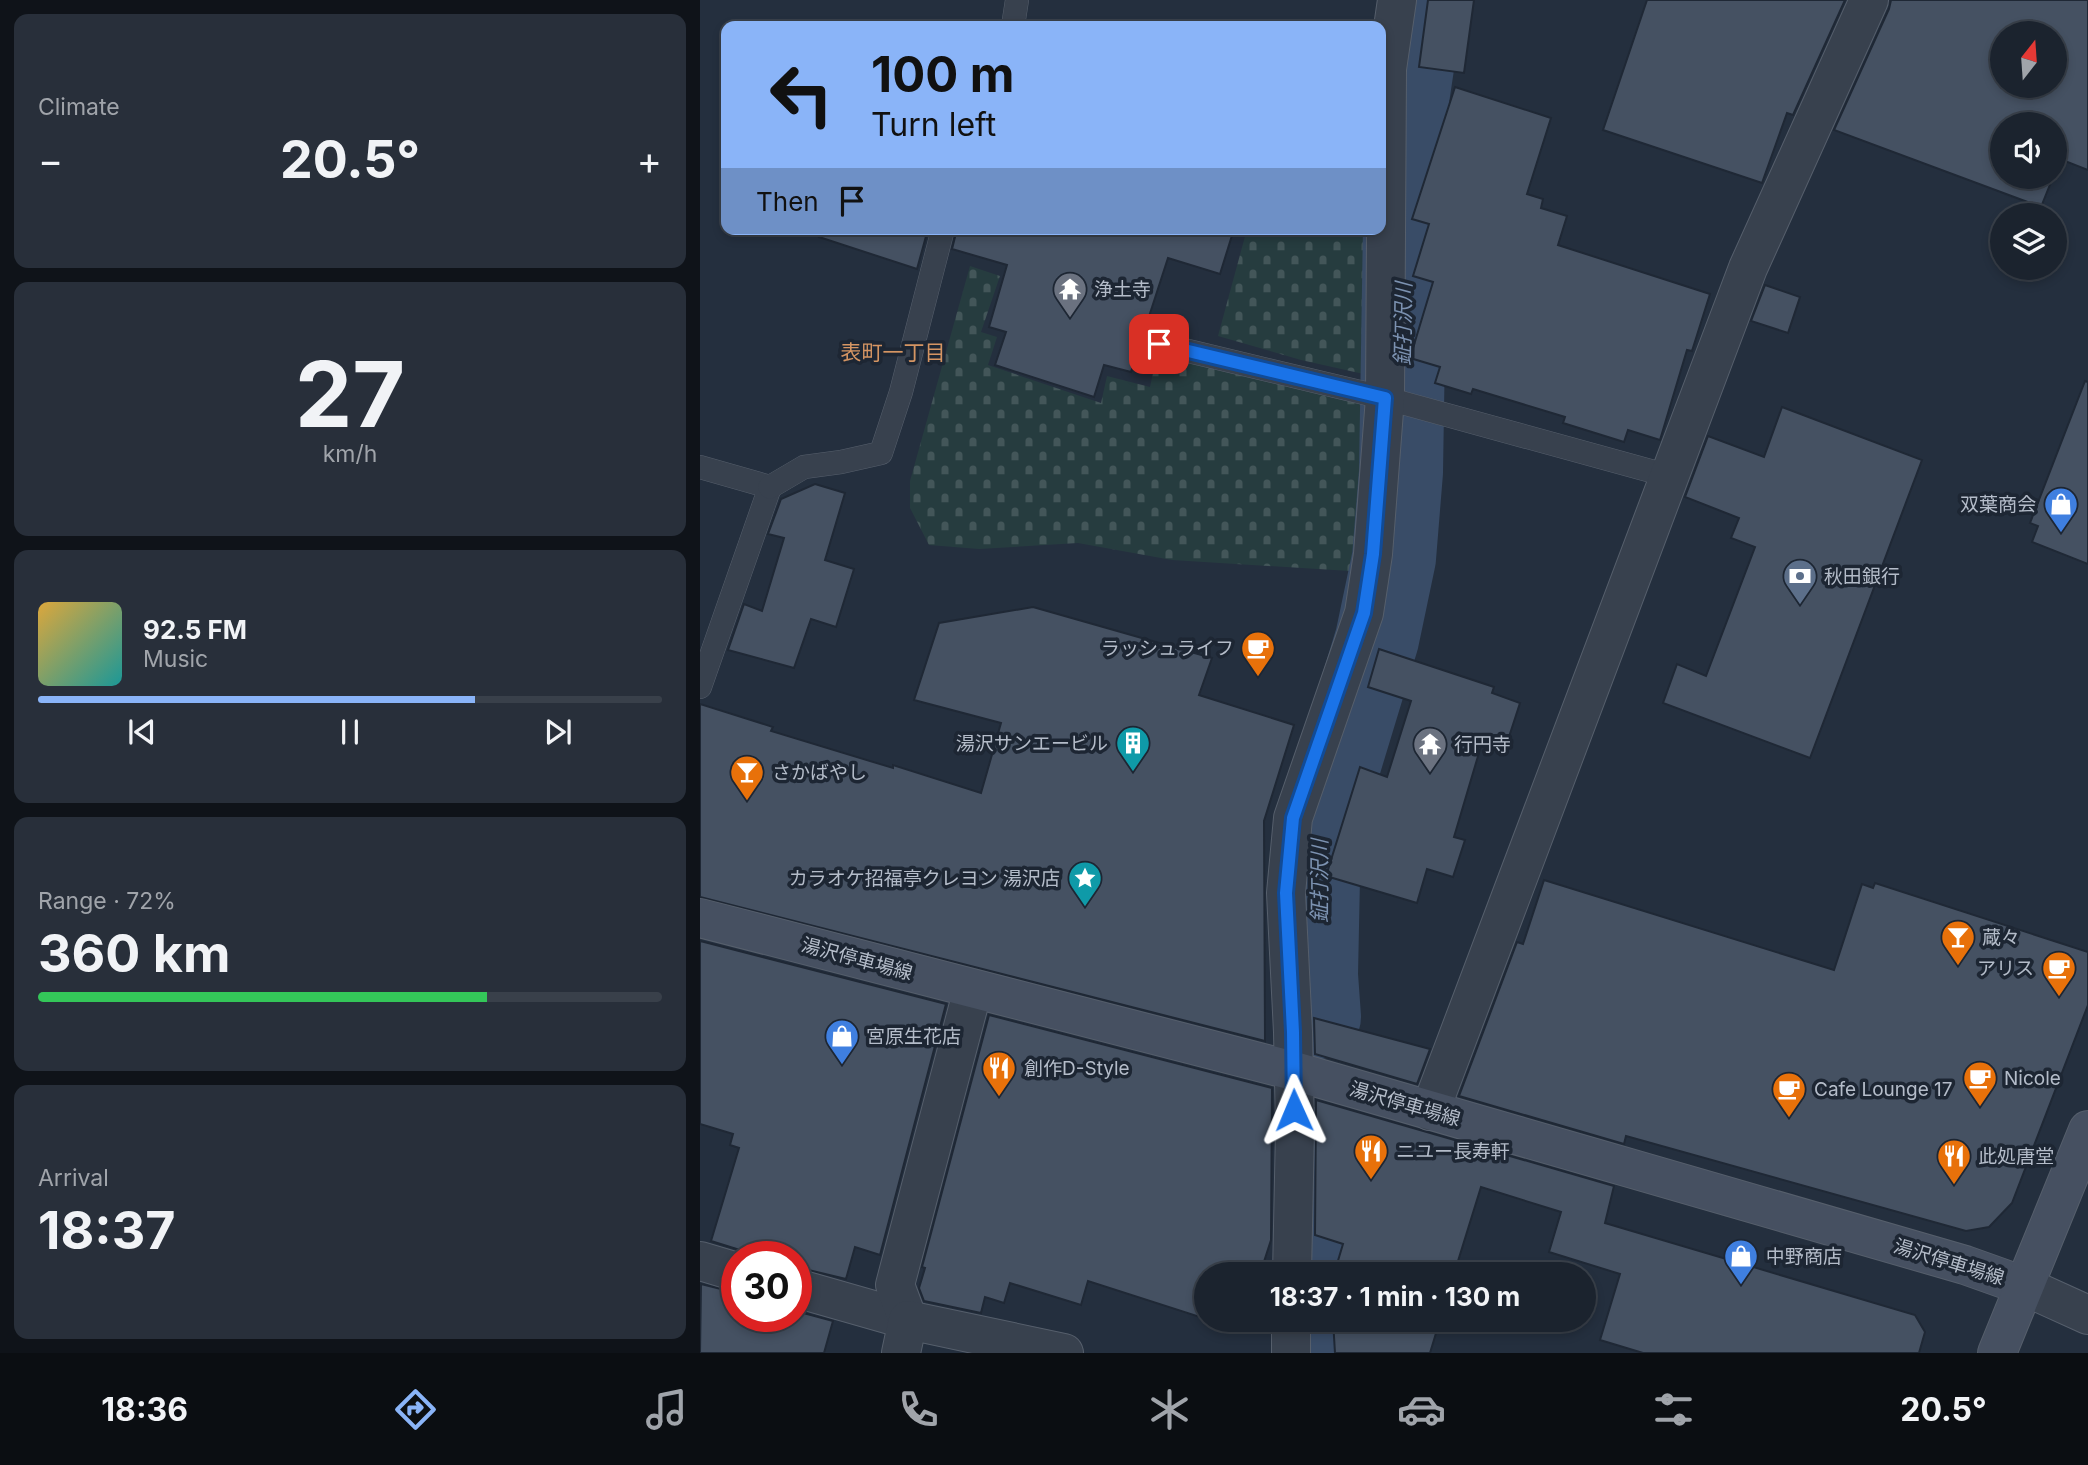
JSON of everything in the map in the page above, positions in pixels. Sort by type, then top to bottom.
[{"type":"main road","name":"湯沢停車場線","points":[[700,918],[1294,1071],[1965,1265],[2024,1286]]},
{"type":"main road","points":[[1997,1353],[2088,1130]]},
{"type":"street","points":[[1386,234],[1387,69],[1397,0]]},
{"type":"street","points":[[1430,1111],[1748,268],[1869,0]]},
{"type":"street","points":[[1292,1262],[1294,1071],[1286,893],[1293,818],[1364,613],[1373,554],[1385,398],[1386,235]]},
{"type":"street","points":[[904,1336],[895,1285],[973,989]]},
{"type":"street","points":[[700,1261],[721,1267]]},
{"type":"street","points":[[2024,1286],[2088,1315]]},
{"type":"street","points":[[812,1295],[904,1336],[1064,1353]]},
{"type":"street","points":[[1291,1332],[1291,1353]]},
{"type":"lane","points":[[1014,21],[1017,0]]},
{"type":"lane","points":[[700,687],[770,487],[804,467],[881,453],[901,392],[941,235]]},
{"type":"lane","points":[[1159,344],[1385,398],[1669,476]]},
{"type":"lane","points":[[700,467],[770,487]]},
{"type":"green space","points":[[1245,235],[1365,235],[1368,375],[1301,360],[1218,336]]},
{"type":"green space","points":[[970,266],[1000,276],[981,332],[997,337],[988,365],[1101,403],[1107,376],[1150,387],[1157,355],[1364,402],[1367,448],[1350,571],[1172,560],[1078,543],[979,549],[929,545],[910,508],[910,481]]},
{"type":"building","points":[[1428,0],[1474,0],[1464,73],[1419,67]]},
{"type":"building","points":[[1647,0],[1845,0],[1793,115],[1787,113],[1762,183],[1603,130]]},
{"type":"building","points":[[1891,0],[2088,0],[2088,170],[2067,162],[2067,112],[1990,112],[1990,188],[1834,130]]},
{"type":"building","points":[[1455,87],[1551,118],[1527,194],[1543,199],[1541,208],[1567,216],[1558,245],[1710,294],[1692,351],[1687,350],[1660,440],[1628,430],[1624,442],[1563,423],[1565,417],[1473,389],[1471,394],[1435,383],[1440,367],[1410,358],[1433,282],[1413,276],[1429,224],[1412,219]]},
{"type":"building","points":[[1993,189],[2048,189],[2043,203],[2030,203]]},
{"type":"building","points":[[819,235],[926,235],[917,269]]},
{"type":"building","name":"浄土寺","points":[[956,235],[1232,235],[1220,274],[1168,258],[1131,372],[1104,365],[1094,397],[995,365],[1006,332],[989,327],[1007,265],[952,249]]},
{"type":"building","points":[[1765,285],[1800,297],[1788,333],[1751,321]]},
{"type":"building","points":[[2085,381],[2088,382],[2088,564],[2032,542],[2038,526],[2030,523]]},
{"type":"building","name":"秋田銀行","points":[[1782,407],[1922,460],[1810,758],[1663,703],[1677,664],[1706,676],[1755,547],[1731,538],[1739,518],[1685,497],[1708,436],[1764,457]]},
{"type":"building","points":[[815,484],[845,493],[825,560],[854,569],[836,627],[811,619],[794,668],[728,650],[744,604],[762,611],[784,538],[768,534],[781,499]]},
{"type":"building","name":"湯沢サンエービル","points":[[1033,607],[1212,658],[1199,695],[1294,725],[1264,821],[1265,1041],[700,897],[700,704],[773,727],[771,731],[981,793],[1001,723],[914,700],[939,623]]},
{"type":"building","name":"行円寺","points":[[1379,649],[1494,687],[1492,693],[1520,703],[1507,743],[1484,736],[1454,837],[1465,840],[1453,877],[1427,869],[1417,903],[1326,876],[1360,767],[1387,777],[1411,701],[1368,687]]},
{"type":"building","points":[[1544,880],[1834,970],[1862,884],[1873,888],[1875,883],[2088,952],[2088,1005],[2012,1203],[1989,1227],[1966,1231],[1626,1136],[1624,1144],[1459,1096],[1517,942],[1523,944]]},
{"type":"building","points":[[700,941],[946,1004],[880,1255],[855,1247],[846,1279],[812,1271],[812,1241],[721,1241],[721,1244],[711,1241],[739,1148],[730,1145],[733,1134],[700,1124]]},
{"type":"building","points":[[989,1015],[1272,1088],[1271,1240],[1264,1262],[1194,1262],[1194,1315],[1088,1281],[1081,1305],[1010,1283],[1004,1303],[985,1297],[981,1313],[924,1301],[919,1288],[925,1268],[922,1267]]},
{"type":"building","points":[[1314,1018],[1430,1049],[1417,1084],[1315,1054]]},
{"type":"building","points":[[1316,1100],[1614,1186],[1605,1223],[1915,1315],[1925,1332],[1919,1353],[1643,1353],[1600,1340],[1620,1274],[1596,1267],[1596,1262],[1581,1262],[1549,1252],[1561,1212],[1481,1187],[1458,1262],[1338,1262],[1343,1244],[1315,1235]]},
{"type":"building","points":[[701,1284],[721,1289],[721,1332],[812,1332],[812,1315],[833,1321],[824,1353],[700,1353]]},
{"type":"building","points":[[1334,1332],[1436,1332],[1430,1353],[1335,1353]]},
{"type":"waterway","name":"鉦打沢川","points":[[1319,1017],[1316,975],[1319,830],[1377,639],[1394,558],[1401,472],[1407,100],[1422,0]]},
{"type":"waterway","name":"鉦打沢川","points":[[1326,1262],[1327,1147]]},
{"type":"waterway","name":"鉦打沢川","points":[[1325,1353],[1326,1332]]},
{"type":"place","name":"浄土寺","points":[[1070,319]]},
{"type":"place","name":"双葉商会","points":[[2061,534]]},
{"type":"place","name":"秋田銀行","points":[[1800,606]]},
{"type":"place","name":"ラッシュライフ","points":[[1258,678]]},
{"type":"place","name":"湯沢サンエービル","points":[[1133,773]]},
{"type":"place","name":"行円寺","points":[[1430,774]]},
{"type":"place","name":"さかばやし","points":[[747,802]]},
{"type":"place","name":"カラオケ招福亭クレヨン 湯沢店","points":[[1085,908]]},
{"type":"place","name":"蔵々","points":[[1958,967]]},
{"type":"place","name":"アリス","points":[[2059,998]]},
{"type":"place","name":"宮原生花店","points":[[842,1066]]},
{"type":"place","name":"創作D-Style","points":[[999,1098]]},
{"type":"place","name":"Nicole","points":[[1980,1108]]},
{"type":"place","name":"Cafe Lounge 17","points":[[1789,1119]]},
{"type":"place","name":"ニユー長寿軒","points":[[1371,1181]]},
{"type":"place","name":"此処唐堂","points":[[1954,1186]]},
{"type":"place","name":"中野商店","points":[[1741,1286]]},
{"type":"district","name":"表町一丁目","points":[[893,352]]},
{"type":"route","points":[[1159,344],[1385,398],[1373,554],[1364,613],[1293,818],[1286,893],[1294,1110]]}]
